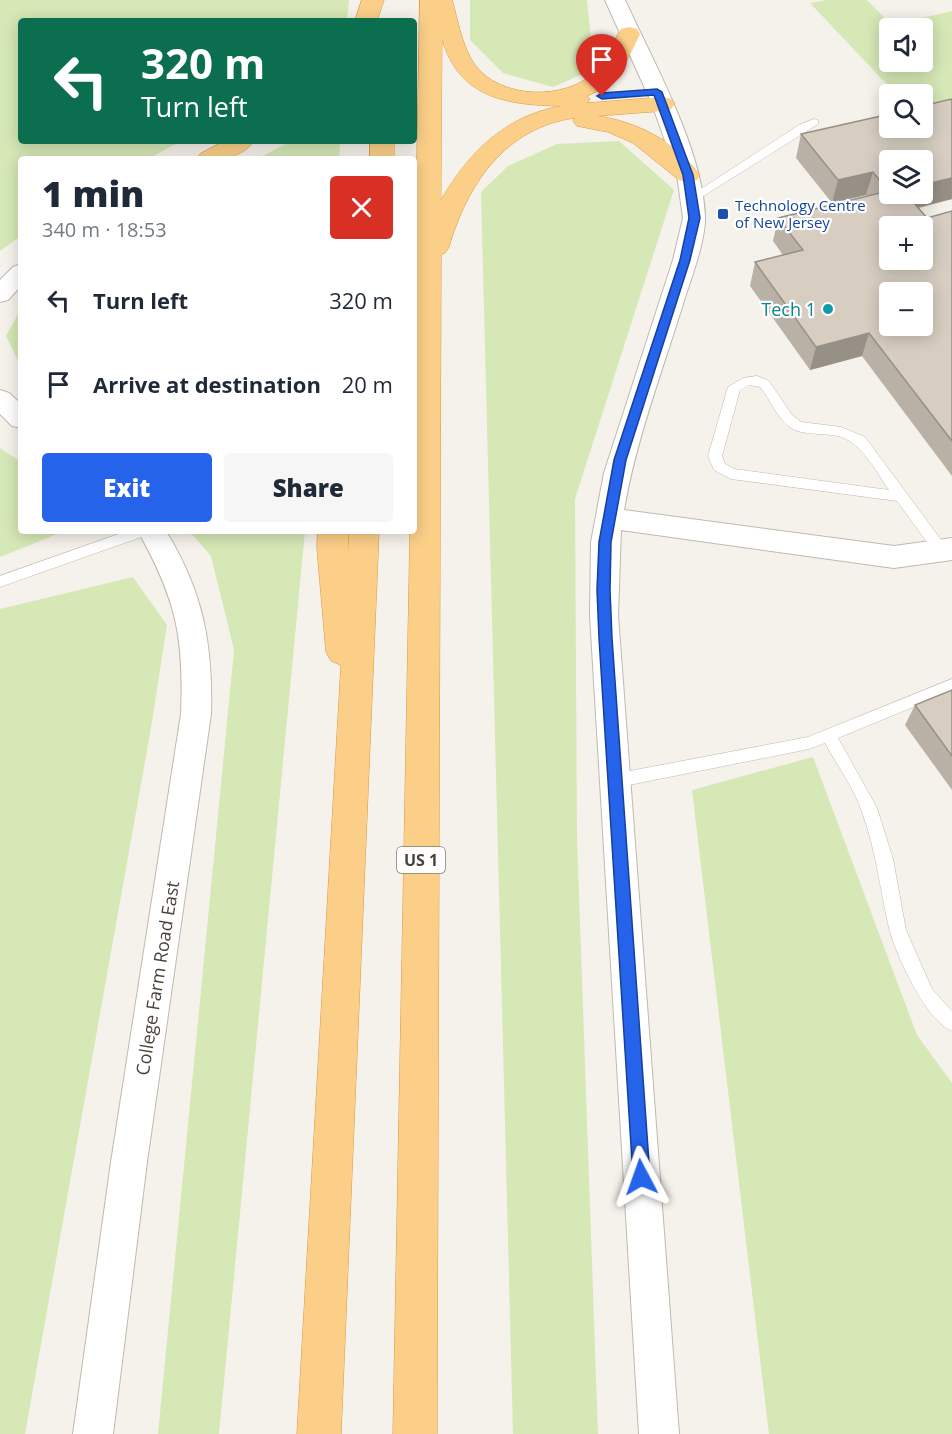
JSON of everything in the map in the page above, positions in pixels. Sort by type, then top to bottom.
[{"type":"highway","points":[[367,18],[373,0]]},
{"type":"highway","points":[[388,18],[389,0]]},
{"type":"highway","name":"US 1","points":[[415,1434],[431,0]]},
{"type":"highway","points":[[441,0],[458,57],[475,80],[484,86],[509,94],[549,99],[660,98]]},
{"type":"highway","points":[[549,99],[579,91],[598,82],[612,69],[629,34]]},
{"type":"highway","points":[[427,287],[442,221],[468,174],[498,141],[526,125],[555,114],[660,98]]},
{"type":"highway","points":[[526,125],[567,120],[612,125],[650,142],[690,186]]},
{"type":"highway","points":[[214,156],[236,144]]},
{"type":"highway","points":[[333,534],[332,548],[354,765]]},
{"type":"highway","points":[[319,1434],[364,534]]},
{"type":"street","points":[[615,0],[660,98],[690,186],[694,218],[692,235],[627,439],[608,518],[603,590],[659,1434]]},
{"type":"street","points":[[0,294],[18,275]]},
{"type":"street","points":[[0,399],[18,416]]},
{"type":"street","points":[[608,518],[894,557],[947,550]]},
{"type":"street","name":"College Farm Road East","points":[[93,1434],[129,1162],[196,714],[197,660],[193,623],[179,581],[154,534]]},
{"type":"lane","points":[[690,186],[772,146],[814,122]]},
{"type":"lane","points":[[899,496],[731,474],[719,467],[715,456],[734,387],[746,380],[767,385],[795,425],[840,431],[860,440],[899,496],[947,550]]},
{"type":"lane","points":[[0,582],[134,534]]},
{"type":"lane","points":[[614,781],[809,743],[952,686]]},
{"type":"lane","points":[[828,735],[869,808],[885,860],[898,930],[926,995],[952,1023]]},
{"type":"green space","points":[[0,0],[349,0],[347,18],[18,18],[18,144],[176,144],[154,156],[18,156],[18,238],[0,251]]},
{"type":"green space","points":[[470,0],[587,0],[594,69],[553,87],[503,73],[470,40]]},
{"type":"green space","points":[[827,0],[867,0],[885,18],[879,18],[879,72],[933,72],[933,18],[922,18],[952,11],[952,133],[933,126],[933,84],[887,84],[810,3]]},
{"type":"green space","points":[[619,141],[674,190],[575,499],[577,838],[598,1434],[513,1434],[481,192],[508,166],[557,144]]},
{"type":"green space","points":[[285,144],[340,144],[339,156],[263,156]]},
{"type":"green space","points":[[18,314],[18,361],[6,336]]},
{"type":"green space","points":[[0,448],[18,460],[18,534],[58,534],[0,557]]},
{"type":"green space","points":[[192,534],[305,534],[219,1434],[158,1434],[234,650],[211,556]]},
{"type":"green space","points":[[133,577],[167,625],[151,728],[25,1434],[0,1434],[0,609]]},
{"type":"green space","points":[[813,757],[917,1035],[952,1083],[952,1434],[769,1434],[692,790]]},
{"type":"building","name":"Tech 1","points":[[951,99],[952,178],[933,182],[933,150],[879,150],[879,180],[873,172],[838,180],[801,134],[879,116],[879,138],[933,138],[933,103]]},
{"type":"building","name":"Tech 1","points":[[879,193],[879,204],[915,204],[925,216],[879,216],[879,270],[933,270],[933,216],[952,211],[952,441],[869,333],[816,347],[755,262],[803,250],[778,218]]},
{"type":"building","points":[[952,690],[952,756],[915,705]]},
{"type":"place","name":"Technology Centre of New Jersey","points":[[723,214]]},
{"type":"place","name":"Tech 1","points":[[828,309]]},
{"type":"route","points":[[602,96],[657,92],[688,175],[694,218],[685,260],[620,460],[605,542],[603,590],[641,1177]]}]
